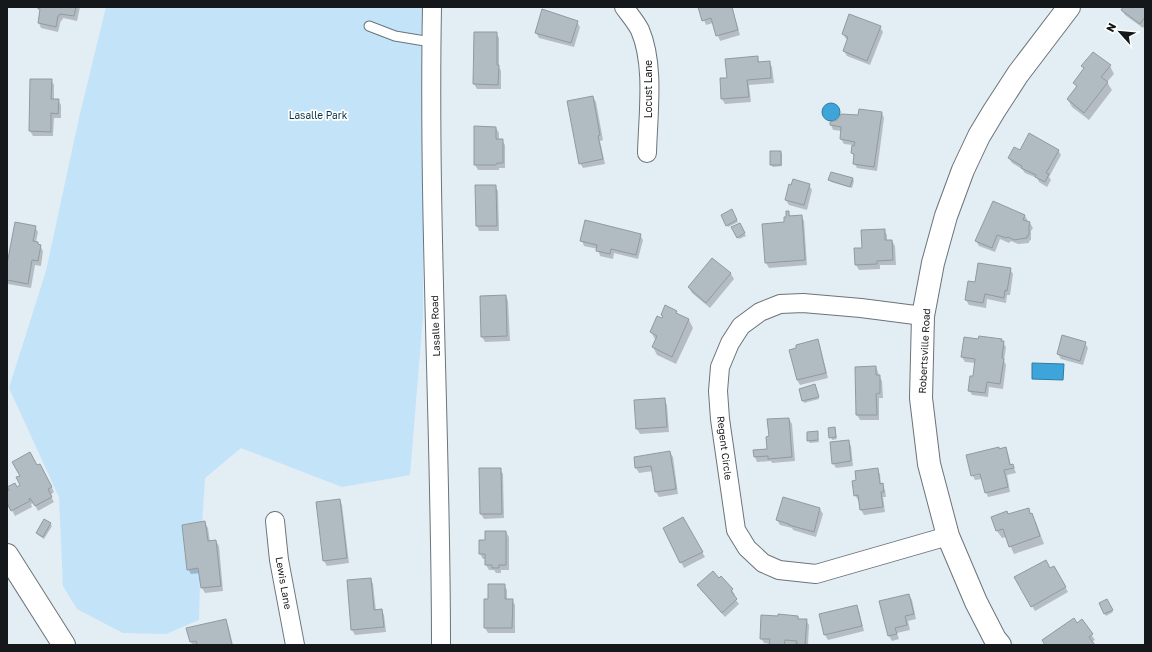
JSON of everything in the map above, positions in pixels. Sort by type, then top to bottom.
[{"type":"street","name":"Lasalle Road","points":[[432,7],[432,204],[441,645]]},
{"type":"street","name":"Locust Lane","points":[[624,7],[639,29],[647,53],[649,91],[647,153]]},
{"type":"street","name":"Robertsville Road","points":[[1000,645],[976,602],[948,536],[929,464],[921,398],[923,316],[933,263],[946,216],[963,170],[979,136],[1018,74],[1069,7]]},
{"type":"street","name":"Regent Circle","points":[[923,316],[861,308],[803,303],[780,304],[760,312],[741,326],[730,343],[720,367],[718,391],[720,419],[736,530],[747,548],[763,563],[779,570],[816,574],[948,536]]},
{"type":"street","name":"Lewis Lane","points":[[275,521],[280,564],[295,645]]},
{"type":"street","points":[[7,555],[64,645]]},
{"type":"lane","points":[[368,26],[395,36],[431,42]]},
{"type":"green space","name":"Lasalle Park","points":[[106,7],[423,7],[423,315],[410,475],[342,487],[241,448],[205,478],[201,540],[199,620],[166,634],[123,633],[77,609],[63,586],[59,497],[9,388],[46,271],[79,118]]},
{"type":"water","points":[[831,103],[837,106],[840,112],[837,118],[831,121],[825,118],[822,112],[825,106]]},
{"type":"water","points":[[1032,363],[1064,364],[1063,380],[1032,379]]},
{"type":"building","points":[[38,7],[76,7],[74,16],[60,14],[58,16],[56,27],[38,23],[40,9],[38,9]]},
{"type":"building","points":[[698,7],[732,7],[738,30],[716,36],[711,18],[702,21]]},
{"type":"building","points":[[1123,7],[1145,7],[1145,17],[1140,24],[1121,10]]},
{"type":"building","points":[[542,9],[578,21],[571,43],[535,33]]},
{"type":"building","points":[[849,14],[881,26],[867,61],[843,51],[848,37],[842,34]]},
{"type":"building","points":[[474,32],[497,32],[497,65],[499,65],[498,85],[473,84]]},
{"type":"building","points":[[1093,52],[1111,65],[1101,77],[1108,82],[1084,113],[1067,99],[1077,86],[1073,83],[1084,68],[1081,66]]},
{"type":"building","points":[[758,56],[758,62],[770,61],[771,78],[747,80],[749,97],[721,99],[720,78],[727,78],[725,59]]},
{"type":"building","points":[[30,79],[52,79],[51,99],[59,99],[58,114],[51,113],[51,132],[29,131]]},
{"type":"building","points":[[593,96],[600,135],[598,136],[603,159],[579,164],[567,101]]},
{"type":"building","points":[[859,109],[882,112],[874,167],[853,164],[854,154],[851,153],[852,145],[854,146],[855,142],[840,139],[841,127],[830,125],[830,122],[837,120],[841,114],[858,115]]},
{"type":"building","points":[[474,126],[496,127],[496,139],[503,139],[503,163],[497,163],[496,165],[474,165]]},
{"type":"building","points":[[1029,133],[1059,150],[1046,173],[1049,174],[1045,182],[1035,177],[1036,175],[1021,168],[1022,166],[1008,158],[1014,147],[1020,150]]},
{"type":"building","points":[[770,151],[781,151],[781,165],[770,165]]},
{"type":"building","points":[[831,172],[853,178],[850,187],[828,180]]},
{"type":"building","points":[[793,179],[810,184],[804,205],[785,200],[789,184],[791,185]]},
{"type":"building","points":[[475,185],[496,185],[497,226],[476,226]]},
{"type":"building","points":[[993,201],[1025,215],[1023,220],[1030,222],[1029,235],[1027,238],[1014,240],[997,235],[992,248],[975,241]]},
{"type":"building","points":[[732,209],[737,220],[726,226],[721,215]]},
{"type":"building","points":[[786,211],[789,211],[789,216],[802,215],[805,260],[765,263],[762,224],[784,222]]},
{"type":"building","points":[[585,220],[641,234],[636,255],[611,249],[610,254],[596,251],[597,245],[580,241]]},
{"type":"building","points":[[15,222],[36,226],[33,241],[38,242],[38,244],[41,245],[38,261],[32,260],[28,284],[7,280],[7,264]]},
{"type":"building","points":[[740,223],[745,233],[737,238],[731,227]]},
{"type":"building","points":[[885,229],[885,240],[892,240],[893,260],[877,261],[877,264],[855,265],[854,248],[862,248],[861,230]]},
{"type":"building","points":[[712,258],[731,273],[706,303],[688,287]]},
{"type":"building","points":[[978,263],[1011,268],[1007,291],[1005,290],[1004,298],[985,294],[983,303],[965,300],[968,281],[975,282]]},
{"type":"building","points":[[506,295],[507,336],[481,337],[480,296]]},
{"type":"building","points":[[665,305],[677,311],[676,313],[689,319],[672,357],[652,347],[657,336],[650,332],[657,316],[662,318],[663,316],[661,315]]},
{"type":"building","points":[[1062,335],[1086,342],[1080,361],[1057,354]]},
{"type":"building","points":[[979,336],[1002,339],[1001,341],[1004,341],[1002,358],[1004,359],[1000,384],[987,382],[985,393],[968,391],[970,376],[973,376],[975,359],[961,357],[964,337],[978,339]]},
{"type":"building","points":[[818,339],[826,373],[797,380],[789,350],[796,348],[796,345]]},
{"type":"building","points":[[876,366],[876,375],[880,375],[880,393],[876,394],[877,415],[856,415],[855,367]]},
{"type":"building","points":[[815,384],[819,397],[802,401],[799,389]]},
{"type":"building","points":[[665,398],[667,427],[636,429],[634,400]]},
{"type":"building","points":[[789,418],[792,457],[768,459],[768,456],[754,457],[753,450],[767,449],[766,437],[769,436],[767,419]]},
{"type":"building","points":[[835,427],[836,437],[829,438],[828,428]]},
{"type":"building","points":[[818,431],[818,440],[807,441],[807,432]]},
{"type":"building","points":[[849,440],[851,461],[832,464],[830,442]]},
{"type":"building","points":[[999,447],[999,449],[1006,447],[1010,465],[1013,464],[1014,468],[1004,470],[1008,487],[985,493],[980,474],[971,476],[966,455]]},
{"type":"building","points":[[670,451],[676,489],[655,492],[651,466],[635,468],[634,457]]},
{"type":"building","points":[[30,452],[37,465],[40,464],[52,487],[48,489],[52,497],[35,506],[30,498],[30,501],[11,511],[7,503],[7,491],[9,490],[7,487],[15,483],[17,487],[20,485],[16,477],[20,476],[12,462]]},
{"type":"building","points":[[479,468],[501,468],[502,514],[480,514]]},
{"type":"building","points":[[878,468],[880,484],[883,483],[884,492],[881,492],[883,507],[860,510],[858,495],[854,496],[852,481],[856,480],[855,471]]},
{"type":"building","points":[[783,497],[820,508],[814,532],[776,520]]},
{"type":"building","points":[[340,499],[347,558],[323,561],[316,502]]},
{"type":"building","points":[[1029,508],[1030,514],[1032,513],[1040,536],[1009,547],[1003,529],[996,531],[991,517],[1007,511],[1008,514]]},
{"type":"building","points":[[683,517],[703,552],[680,563],[663,528]]},
{"type":"building","points":[[44,519],[51,523],[43,537],[36,533]]},
{"type":"building","points":[[205,521],[208,541],[216,540],[221,586],[201,588],[198,568],[187,570],[182,525]]},
{"type":"building","points":[[485,531],[506,531],[506,565],[499,565],[499,568],[492,568],[492,565],[485,565],[485,554],[479,554],[479,540],[485,540]]},
{"type":"building","points":[[1046,560],[1050,568],[1054,566],[1066,587],[1031,607],[1014,577]]},
{"type":"building","points":[[713,571],[719,578],[721,576],[733,589],[731,591],[737,599],[722,613],[697,585]]},
{"type":"building","points":[[371,578],[374,610],[382,609],[384,627],[351,630],[347,580]]},
{"type":"building","points":[[488,584],[505,584],[505,599],[513,599],[512,628],[484,628],[484,599],[488,599]]},
{"type":"building","points":[[909,594],[914,614],[905,616],[907,625],[895,628],[897,634],[888,636],[879,601]]},
{"type":"building","points":[[1107,599],[1113,610],[1104,614],[1099,603]]},
{"type":"building","points":[[857,605],[862,626],[824,635],[819,614]]},
{"type":"building","points":[[778,614],[798,616],[798,619],[807,619],[805,645],[796,644],[797,641],[785,640],[784,645],[769,645],[770,639],[760,639],[761,615],[778,616]]},
{"type":"building","points":[[1074,618],[1077,623],[1082,619],[1093,634],[1089,637],[1095,645],[1045,645],[1042,640]]},
{"type":"building","points":[[226,619],[232,645],[197,645],[196,641],[190,642],[186,628]]}]
